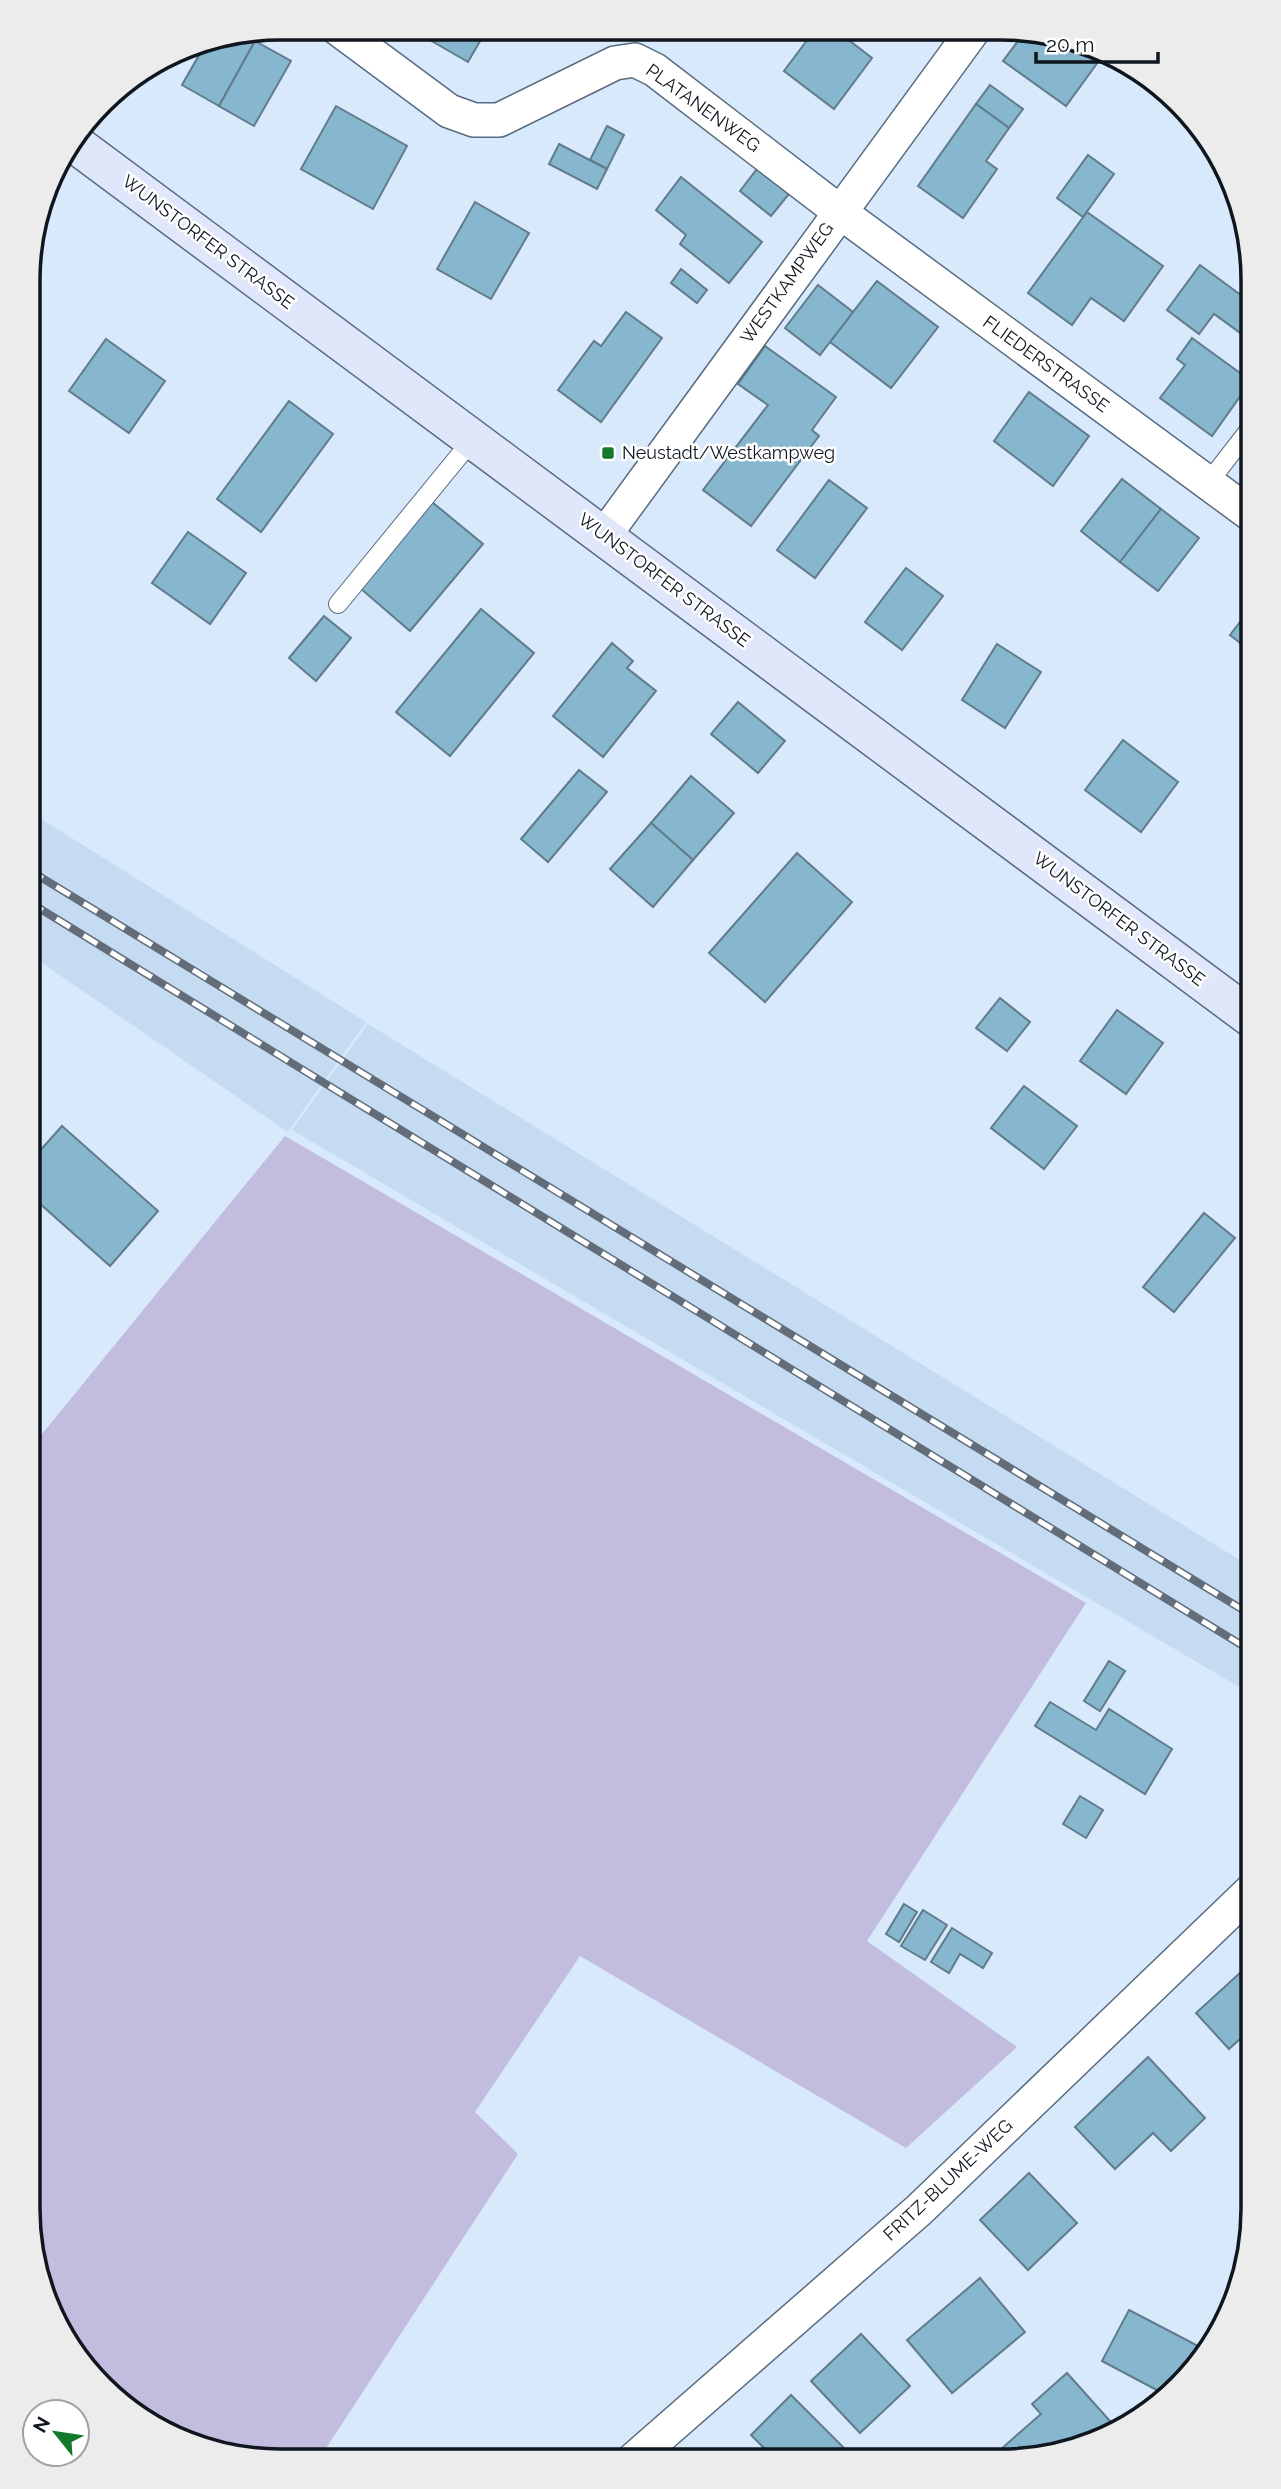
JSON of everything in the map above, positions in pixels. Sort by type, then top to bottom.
[{"type":"street","name":"WESTKAMPWEG","points":[[604,536],[966,40]]},
{"type":"street","name":"PLATANENWEG","points":[[354,41],[449,111],[474,120],[499,120],[615,63],[635,60],[655,70],[840,212]]},
{"type":"street","name":"WUNSTORFER STRASSE","points":[[80,148],[1241,1010]]},
{"type":"street","name":"FLIEDERSTRASSE","points":[[840,212],[1241,507]]},
{"type":"street","name":"FRITZ-BLUME-WEG","points":[[646,2449],[919,2210],[1240,1900]]},
{"type":"lane","points":[[338,604],[473,439]]},
{"type":"lane","points":[[1208,483],[1241,441]]},
{"type":"shaded area","points":[[40,818],[366,1022],[288,1132],[40,962]]},
{"type":"shaded area","points":[[368,1024],[1240,1560],[1240,1688],[292,1130]]},
{"type":"shaded area","points":[[285,1136],[1086,1603],[867,1941],[1017,2047],[906,2148],[580,1956],[475,2112],[518,2154],[326,2449],[249,2447],[218,2441],[160,2417],[122,2389],[100,2367],[81,2342],[65,2315],[53,2286],[41,2224],[40,1437]]},
{"type":"building","points":[[807,40],[849,40],[872,58],[834,109],[784,71]]},
{"type":"building","points":[[431,41],[480,41],[468,62]]},
{"type":"building","points":[[1018,41],[1047,45],[1098,61],[1066,106],[1003,61]]},
{"type":"building","points":[[254,42],[219,106],[182,85],[199,54]]},
{"type":"building","points":[[254,42],[291,61],[254,126],[219,106]]},
{"type":"building","points":[[990,85],[1023,109],[1009,128],[976,104]]},
{"type":"building","points":[[976,104],[1009,128],[986,161],[997,169],[963,218],[918,186]]},
{"type":"building","points":[[336,106],[407,146],[373,209],[301,169]]},
{"type":"building","points":[[607,126],[624,135],[607,169],[590,160]]},
{"type":"building","points":[[559,144],[607,169],[597,189],[549,164]]},
{"type":"building","points":[[1088,155],[1114,174],[1083,217],[1057,198]]},
{"type":"building","points":[[757,169],[789,194],[771,216],[740,191]]},
{"type":"building","points":[[681,177],[762,242],[729,283],[680,244],[686,235],[656,210]]},
{"type":"building","points":[[475,202],[529,233],[491,299],[437,269]]},
{"type":"building","points":[[1087,212],[1163,266],[1124,321],[1091,298],[1072,325],[1028,293]]},
{"type":"building","points":[[1200,265],[1241,295],[1241,333],[1214,314],[1199,334],[1167,310]]},
{"type":"building","points":[[681,269],[707,290],[697,303],[671,283]]},
{"type":"building","points":[[877,281],[938,327],[891,388],[830,342]]},
{"type":"building","points":[[818,285],[853,312],[820,355],[785,328]]},
{"type":"building","points":[[626,312],[662,338],[601,422],[558,390],[594,341],[601,346]]},
{"type":"building","points":[[1192,338],[1241,374],[1241,395],[1212,436],[1160,398],[1185,365],[1177,359]]},
{"type":"building","points":[[106,339],[165,381],[129,433],[69,391]]},
{"type":"building","points":[[765,346],[836,397],[812,430],[819,436],[751,526],[703,490],[768,405],[738,384]]},
{"type":"building","points":[[1029,392],[1089,436],[1053,486],[994,441]]},
{"type":"building","points":[[289,401],[333,434],[261,532],[217,499]]},
{"type":"building","points":[[1122,479],[1161,509],[1120,562],[1081,531]]},
{"type":"building","points":[[829,480],[867,508],[815,578],[777,550]]},
{"type":"building","points":[[432,502],[483,544],[410,631],[360,588]]},
{"type":"building","points":[[1161,509],[1199,538],[1158,591],[1120,562]]},
{"type":"building","points":[[188,532],[246,573],[210,624],[152,583]]},
{"type":"building","points":[[906,568],[943,596],[902,650],[865,622]]},
{"type":"building","points":[[481,609],[534,653],[450,756],[396,712]]},
{"type":"building","points":[[324,616],[351,638],[316,681],[289,658]]},
{"type":"building","points":[[1241,621],[1241,643],[1230,635]]},
{"type":"building","points":[[612,643],[633,661],[627,668],[656,691],[603,757],[553,716]]},
{"type":"building","points":[[997,644],[1041,672],[1005,728],[962,700]]},
{"type":"building","points":[[738,702],[785,741],[758,773],[711,734]]},
{"type":"building","points":[[1123,740],[1178,782],[1141,832],[1085,790]]},
{"type":"building","points":[[579,770],[607,792],[548,862],[521,839]]},
{"type":"building","points":[[691,776],[734,813],[693,860],[651,823]]},
{"type":"building","points":[[651,823],[693,860],[653,907],[610,869]]},
{"type":"building","points":[[797,853],[852,902],[765,1002],[709,953]]},
{"type":"building","points":[[1000,998],[1030,1022],[1007,1051],[976,1028]]},
{"type":"building","points":[[1117,1010],[1163,1043],[1126,1094],[1080,1061]]},
{"type":"building","points":[[1024,1086],[1077,1126],[1044,1169],[991,1128]]},
{"type":"building","points":[[62,1126],[158,1211],[110,1266],[40,1204],[40,1151]]},
{"type":"building","points":[[1204,1213],[1235,1238],[1174,1312],[1143,1287]]},
{"type":"building","points":[[1109,1661],[1125,1671],[1100,1711],[1084,1701]]},
{"type":"building","points":[[1050,1702],[1096,1730],[1109,1709],[1172,1749],[1145,1794],[1035,1726]]},
{"type":"building","points":[[1080,1796],[1103,1810],[1086,1838],[1063,1824]]},
{"type":"building","points":[[904,1904],[917,1912],[899,1942],[886,1934]]},
{"type":"building","points":[[923,1910],[947,1925],[925,1960],[901,1946]]},
{"type":"building","points":[[952,1928],[992,1953],[983,1968],[960,1954],[949,1973],[931,1962]]},
{"type":"building","points":[[1240,1973],[1240,2039],[1229,2049],[1196,2013]]},
{"type":"building","points":[[1148,2057],[1205,2118],[1171,2151],[1153,2133],[1115,2169],[1075,2127]]},
{"type":"building","points":[[1029,2173],[1077,2223],[1028,2270],[980,2220]]},
{"type":"building","points":[[980,2278],[1025,2332],[952,2393],[907,2340]]},
{"type":"building","points":[[1129,2310],[1197,2346],[1157,2390],[1102,2361]]},
{"type":"building","points":[[861,2334],[910,2386],[860,2433],[811,2381]]},
{"type":"building","points":[[1067,2373],[1111,2422],[1078,2436],[1047,2444],[1001,2449],[1041,2414],[1032,2404]]},
{"type":"building","points":[[791,2395],[844,2448],[765,2449],[751,2435]]},
{"type":"railway","points":[[40,877],[1240,1608]]},
{"type":"railway","points":[[40,909],[1240,1644]]},
{"type":"place","name":"Neustadt/Westkampweg","points":[[608,453]]}]
